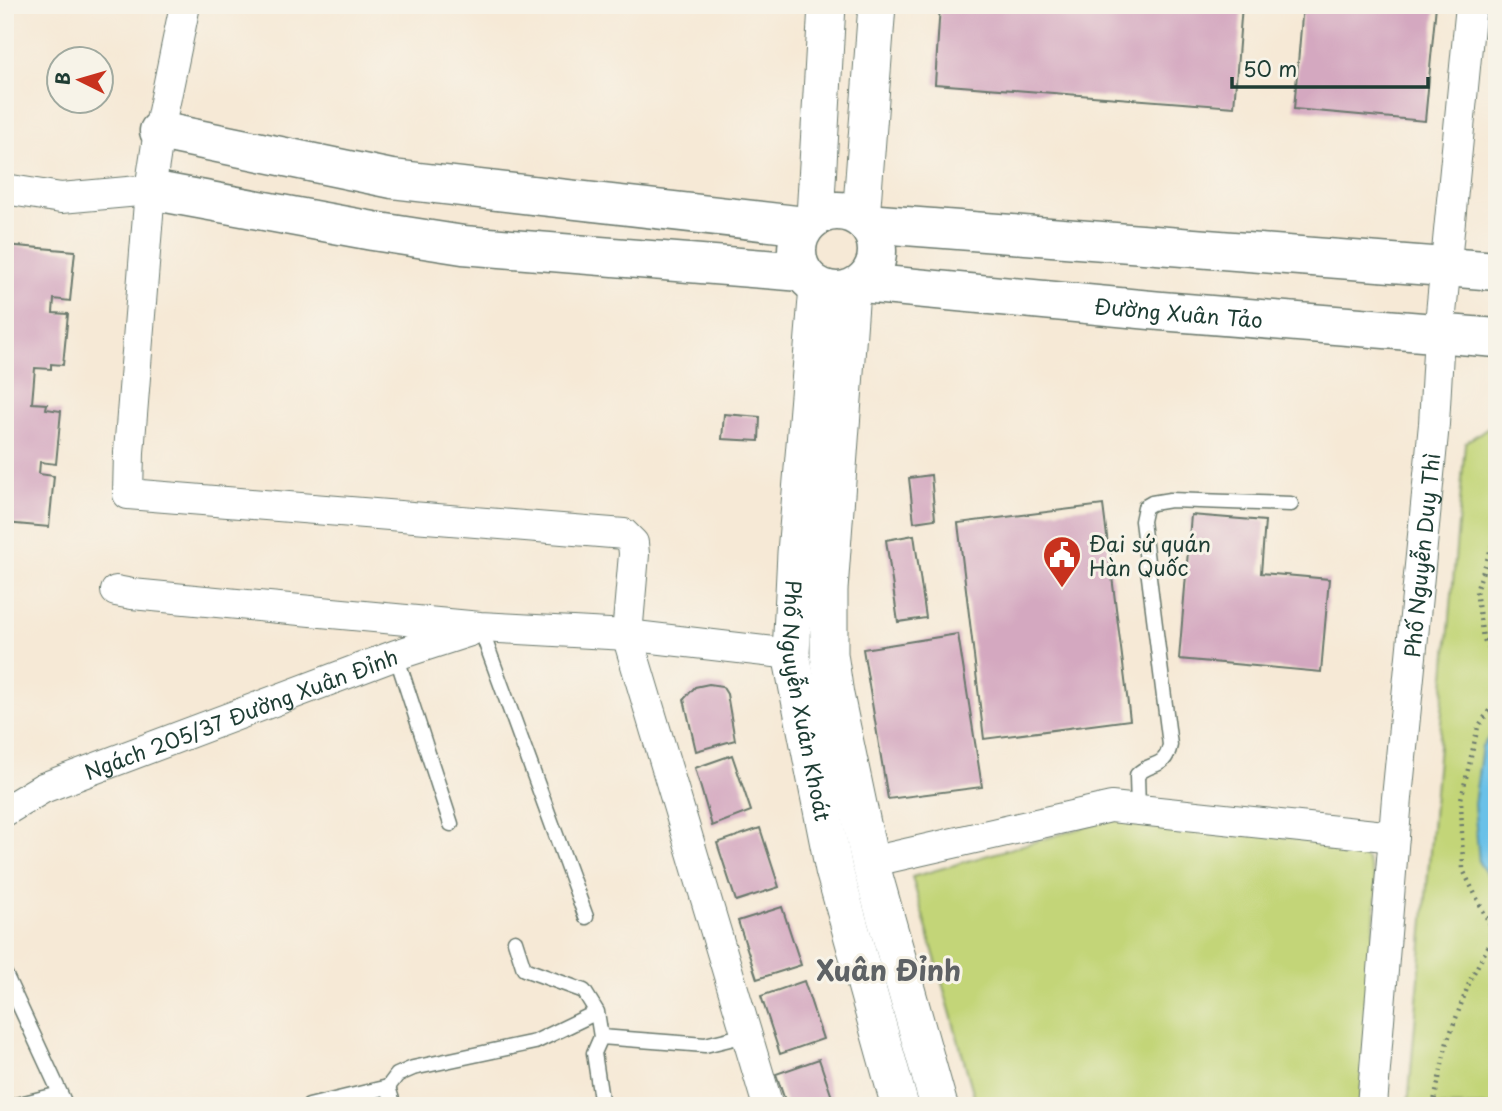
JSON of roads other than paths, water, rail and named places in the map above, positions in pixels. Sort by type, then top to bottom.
[{"type":"main road","points":[[159,131],[392,179],[810,222]]},
{"type":"main road","name":"Đường Xuân Tảo","points":[[150,190],[463,245],[833,283],[1497,338]]},
{"type":"main road","points":[[863,221],[874,233],[877,247],[877,261],[872,273],[833,283],[796,250],[799,237],[810,222],[828,211],[841,211],[863,221],[1497,271]]},
{"type":"street","points":[[185,5],[159,131],[150,190],[128,494],[624,534],[633,543],[634,554],[627,635],[768,1106]]},
{"type":"street","points":[[810,222],[827,5]]},
{"type":"street","points":[[863,221],[877,5]]},
{"type":"street","name":"Phố Nguyễn Duy Thì","points":[[1372,1106],[1394,837],[1434,424],[1439,334],[1471,5]]},
{"type":"street","points":[[5,189],[61,198],[150,190]]},
{"type":"street","name":"Phố Nguyễn Xuân Khoát","points":[[833,283],[829,654],[870,862],[939,1106]]},
{"type":"street","name":"Phố Nguyễn Xuân Khoát","points":[[833,283],[796,553],[791,654],[834,870],[900,1106]]},
{"type":"street","points":[[116,590],[132,594],[480,627],[627,635],[791,654],[829,654]]},
{"type":"street","name":"Ngách 205/37 Đường Xuân Đỉnh","points":[[5,811],[43,788],[396,655],[480,627]]},
{"type":"street","points":[[870,862],[1111,807],[1394,837]]},
{"type":"lane","points":[[1138,810],[1137,775],[1142,770],[1158,765],[1167,756],[1170,745],[1142,521],[1145,507],[1170,500],[1291,504]]},
{"type":"lane","points":[[480,627],[586,917]]},
{"type":"lane","points":[[396,655],[451,824]]},
{"type":"lane","points":[[515,941],[524,970],[584,991],[597,1012],[601,1037],[594,1053],[602,1106]]},
{"type":"lane","points":[[5,974],[63,1100],[12,1106]]},
{"type":"lane","points":[[309,1106],[388,1087],[397,1075],[413,1068],[535,1042],[597,1012]]},
{"type":"lane","points":[[601,1037],[705,1045],[746,1035]]},
{"type":"lane","points":[[388,1087],[394,1106]]},
{"type":"water","points":[[1497,728],[1497,889],[1479,863],[1474,804],[1482,746]]},
{"type":"place","name":"Đại sứ quán Hàn Quốc","points":[[1062,589]]},
{"type":"district","name":"Xuân Đỉnh","points":[[889,969]]}]
